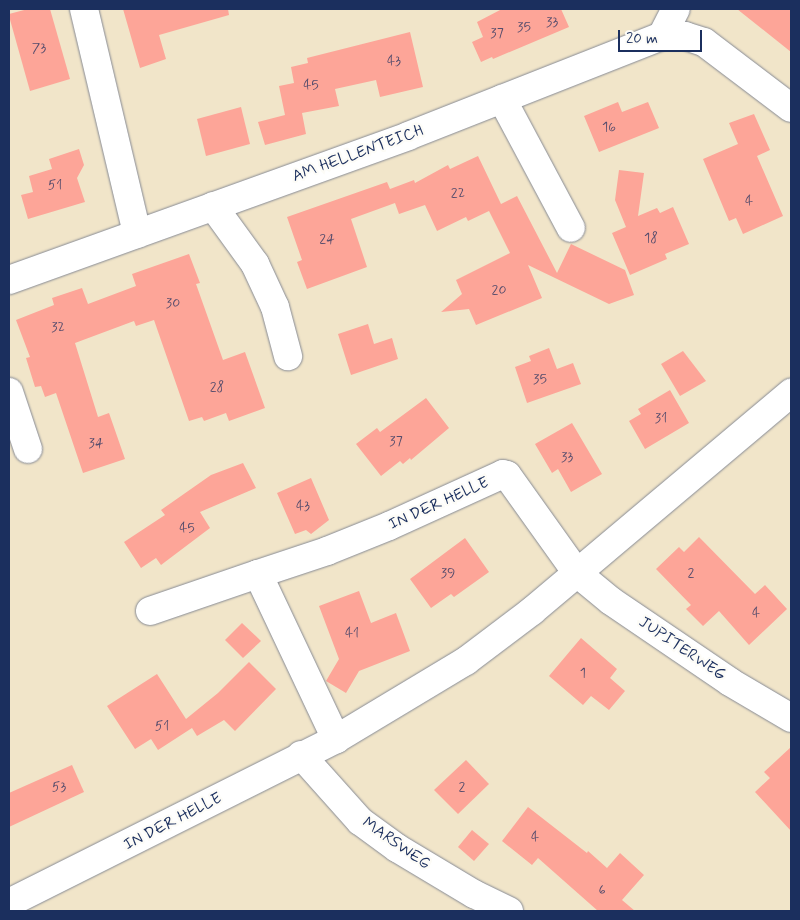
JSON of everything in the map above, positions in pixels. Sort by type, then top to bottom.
[{"type":"street","points":[[84,9],[137,234]]},
{"type":"street","points":[[662,36],[676,9]]},
{"type":"street","name":"AM HELLENTEICH","points":[[9,280],[408,136],[662,36],[685,36],[704,42],[791,108]]},
{"type":"street","points":[[502,99],[571,228]]},
{"type":"street","points":[[213,206],[255,264],[275,306],[288,356]]},
{"type":"street","points":[[9,392],[28,449]]},
{"type":"street","name":"IN DER HELLE","points":[[10,902],[169,824],[336,738],[466,661],[500,638],[791,393]]},
{"type":"street","name":"IN DER HELLE","points":[[150,611],[328,551],[389,526],[503,474],[510,478],[577,573]]},
{"type":"street","name":"JUPITERWEG","points":[[577,573],[611,601],[714,671],[791,718]]},
{"type":"street","points":[[258,574],[336,738]]},
{"type":"street","name":"MARSWEG","points":[[301,755],[368,826],[397,848],[474,894],[509,911]]},
{"type":"building","points":[[28,9],[50,9],[70,79],[30,91],[9,16],[9,14]]},
{"type":"building","points":[[123,9],[228,9],[229,15],[159,35],[166,59],[140,68]]},
{"type":"building","points":[[502,9],[561,9],[569,27],[493,59],[492,57],[481,62],[472,42],[483,37],[477,22]]},
{"type":"building","points":[[737,9],[791,9],[791,52],[766,32]]},
{"type":"building","points":[[410,32],[423,87],[380,97],[376,80],[335,89],[339,106],[302,113],[306,134],[265,145],[258,122],[285,115],[279,86],[294,83],[291,67],[308,63],[307,58]]},
{"type":"building","points":[[618,102],[622,112],[648,102],[659,128],[599,152],[584,116]]},
{"type":"building","points":[[241,107],[250,144],[206,156],[197,119]]},
{"type":"building","points":[[754,114],[770,150],[757,156],[783,216],[743,234],[736,218],[729,221],[703,159],[738,144],[729,123]]},
{"type":"building","points":[[79,149],[84,165],[77,178],[85,202],[28,219],[21,195],[33,192],[29,176],[52,169],[49,159]]},
{"type":"building","points":[[478,156],[501,204],[517,196],[557,273],[571,244],[625,270],[634,295],[609,304],[528,265],[542,298],[476,325],[469,309],[441,312],[462,294],[456,280],[510,253],[489,211],[468,221],[466,217],[437,231],[425,205],[399,214],[395,203],[351,219],[367,267],[307,289],[297,262],[302,260],[287,217],[387,182],[390,189],[414,180],[415,183],[448,165],[450,169]]},
{"type":"building","points":[[619,170],[644,173],[638,216],[657,208],[660,213],[673,207],[689,244],[665,254],[667,259],[630,275],[612,233],[626,227],[615,200]]},
{"type":"building","points":[[189,254],[200,283],[196,284],[223,360],[245,352],[265,408],[229,421],[226,413],[204,421],[202,417],[189,421],[154,320],[136,326],[134,321],[75,343],[98,417],[109,413],[125,459],[83,473],[56,393],[45,397],[41,386],[35,387],[26,358],[30,357],[16,320],[54,305],[52,298],[82,288],[88,304],[136,286],[132,274]]},
{"type":"building","points":[[368,324],[374,344],[392,338],[398,359],[351,375],[338,334]]},
{"type":"building","points":[[549,348],[557,369],[573,363],[581,384],[527,403],[515,367],[531,361],[529,356]]},
{"type":"building","points":[[683,351],[706,381],[680,396],[661,364]]},
{"type":"building","points":[[670,390],[689,423],[645,449],[629,421],[641,414],[638,409]]},
{"type":"building","points":[[426,398],[449,428],[411,460],[410,458],[403,464],[400,461],[381,476],[356,444],[377,428],[380,432]]},
{"type":"building","points":[[572,423],[602,474],[571,492],[558,469],[552,473],[535,444]]},
{"type":"building","points":[[243,463],[256,488],[200,512],[210,528],[161,565],[156,558],[141,568],[124,542],[165,515],[161,510],[211,475]]},
{"type":"building","points":[[311,478],[329,520],[311,534],[306,530],[295,534],[277,493]]},
{"type":"building","points":[[699,537],[755,594],[765,585],[787,609],[749,645],[719,611],[703,626],[686,609],[691,605],[656,569],[679,547],[684,552]]},
{"type":"building","points":[[465,538],[489,572],[454,597],[451,594],[431,608],[410,579]]},
{"type":"building","points":[[359,591],[371,623],[396,613],[410,651],[359,671],[346,693],[326,681],[339,659],[319,606]]},
{"type":"building","points":[[242,623],[261,641],[243,658],[225,640]]},
{"type":"building","points":[[581,638],[617,669],[610,678],[625,691],[609,710],[591,696],[583,705],[549,676]]},
{"type":"building","points":[[249,662],[276,689],[235,731],[224,720],[197,736],[192,728],[158,750],[151,739],[135,749],[107,706],[157,674],[186,719],[218,693]]},
{"type":"building","points":[[791,747],[791,831],[755,792],[770,778],[764,772]]},
{"type":"building","points":[[466,760],[489,784],[458,814],[434,790]]},
{"type":"building","points":[[72,765],[84,792],[9,827],[9,793]]},
{"type":"building","points":[[528,807],[587,853],[588,851],[607,868],[620,853],[644,875],[622,900],[635,911],[598,911],[538,858],[532,865],[502,841]]},
{"type":"building","points":[[472,830],[489,844],[474,861],[458,847]]}]
